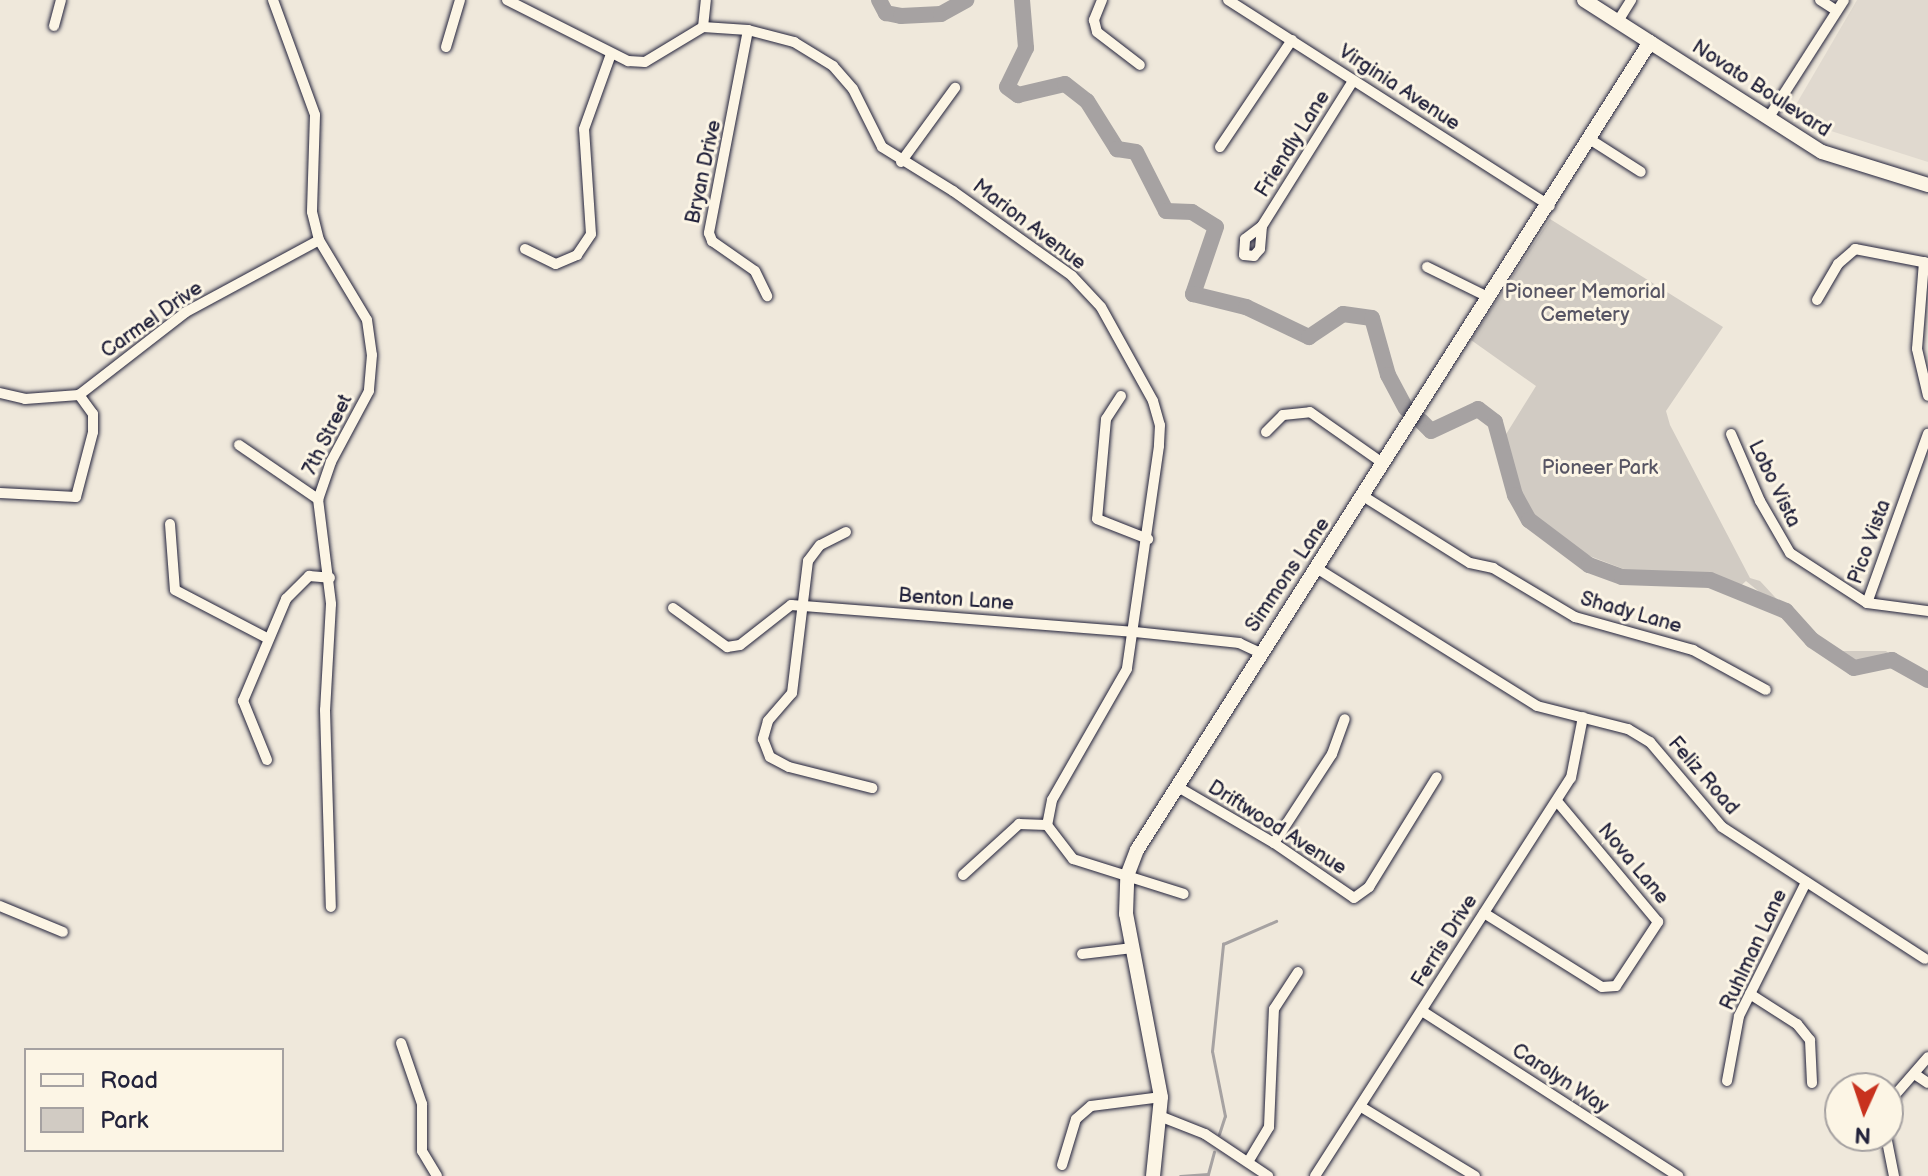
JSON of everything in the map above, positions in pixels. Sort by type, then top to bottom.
[{"type":"street","points":[[54,26],[61,0]]},
{"type":"street","name":"7th Street","points":[[273,0],[315,115],[312,212],[319,240],[367,320],[373,372],[369,391],[331,462],[318,499],[330,578],[325,710],[331,907]]},
{"type":"street","points":[[446,47],[460,0]]},
{"type":"street","points":[[507,0],[522,4],[611,54],[645,62],[703,27],[706,0]]},
{"type":"street","points":[[1102,0],[1094,20],[1097,32],[1140,65]]},
{"type":"street","name":"Virginia Avenue","points":[[1228,0],[1550,207]]},
{"type":"street","name":"Novato Boulevard","points":[[1584,0],[1835,159],[1928,185]]},
{"type":"street","points":[[1618,21],[1631,0]]},
{"type":"street","points":[[1820,0],[1837,11]]},
{"type":"street","points":[[1769,117],[1844,0]]},
{"type":"street","name":"Marion Avenue","points":[[703,27],[748,30],[794,42],[833,66],[853,89],[882,147],[901,162],[953,191],[1072,276],[1108,317],[1128,349],[1160,425],[1135,632],[1121,685],[1052,800],[1047,825]]},
{"type":"street","name":"Bryan Drive","points":[[748,30],[709,233],[712,241],[755,271],[767,296]]},
{"type":"street","points":[[1220,147],[1292,40]]},
{"type":"street","name":"Simmons Lane","points":[[1127,876],[1260,653],[1318,569],[1550,207],[1650,42]]},
{"type":"street","points":[[525,249],[556,264],[577,255],[591,234],[584,129],[611,54]]},
{"type":"street","name":"Friendly Lane","points":[[1262,226],[1353,81]]},
{"type":"street","points":[[901,162],[955,88]]},
{"type":"street","points":[[1591,140],[1641,172]]},
{"type":"street","name":"Carmel Drive","points":[[79,395],[186,312],[319,240]]},
{"type":"street","points":[[1817,300],[1838,264],[1855,249],[1926,263],[1917,349],[1928,396]]},
{"type":"street","points":[[1427,267],[1490,298]]},
{"type":"street","points":[[0,393],[25,399],[79,395],[93,414],[93,432],[76,497],[0,493]]},
{"type":"street","points":[[1121,396],[1106,419],[1097,519],[1148,539]]},
{"type":"street","points":[[1266,432],[1283,415],[1310,412],[1384,464]]},
{"type":"street","name":"Lobo Vista","points":[[1731,434],[1760,501],[1790,553],[1867,603]]},
{"type":"street","name":"Pico Vista","points":[[1928,434],[1867,603],[1928,611]]},
{"type":"street","points":[[239,445],[318,499]]},
{"type":"street","name":"Shady Lane","points":[[1363,496],[1470,563],[1493,568],[1575,617],[1693,650],[1766,690]]},
{"type":"street","points":[[170,524],[175,590],[267,638]]},
{"type":"street","points":[[846,532],[820,545],[808,561],[792,693],[768,721],[763,739],[770,757],[872,788]]},
{"type":"street","name":"Feliz Road","points":[[1318,569],[1537,706],[1628,729],[1650,742],[1722,827],[1925,959]]},
{"type":"street","points":[[267,760],[243,701],[267,638],[300,583],[309,576],[330,578]]},
{"type":"street","points":[[673,608],[727,647],[740,645],[791,605],[801,606]]},
{"type":"street","name":"Benton Lane","points":[[801,606],[1135,632],[1239,643],[1260,653]]},
{"type":"street","name":"Ferris Drive","points":[[1315,1176],[1363,1108],[1571,778],[1583,717]]},
{"type":"street","points":[[1274,843],[1332,754],[1345,719]]},
{"type":"street","name":"Driftwood Avenue","points":[[1178,787],[1274,843],[1354,898],[1369,887],[1437,777]]},
{"type":"street","name":"Nova Lane","points":[[1484,913],[1602,987],[1616,986],[1658,922],[1557,801]]},
{"type":"street","points":[[963,875],[1019,824],[1047,825],[1073,859],[1184,894]]},
{"type":"street","points":[[1127,876],[1133,948],[1161,1097],[1162,1117],[1153,1176]]},
{"type":"street","name":"Ruhlman Lane","points":[[1727,1081],[1739,1016],[1806,882]]},
{"type":"street","points":[[0,906],[63,932]]},
{"type":"street","points":[[1082,954],[1133,948]]},
{"type":"street","points":[[1248,1162],[1269,1127],[1274,1009],[1298,972]]},
{"type":"street","points":[[1750,994],[1797,1024],[1810,1040],[1812,1083]]},
{"type":"street","name":"Carolyn Way","points":[[1422,1011],[1678,1176]]},
{"type":"street","points":[[401,1043],[422,1104],[422,1151],[437,1176]]},
{"type":"street","points":[[1904,1086],[1928,1057]]},
{"type":"street","points":[[1916,1075],[1928,1083]]},
{"type":"street","points":[[1062,1165],[1076,1119],[1091,1106],[1161,1097]]},
{"type":"street","points":[[1363,1108],[1475,1176]]},
{"type":"street","points":[[1162,1117],[1205,1134],[1268,1176]]},
{"type":"street","points":[[1889,1152],[1894,1176]]},
{"type":"shaded area","points":[[1857,0],[1928,0],[1928,162],[1831,131],[1794,108]]},
{"type":"green space","name":"Pioneer Park","points":[[1550,219],[1723,327],[1666,411],[1670,425],[1750,578],[1760,581],[1797,621],[1835,651],[1886,651],[1892,656],[1882,667],[1834,653],[1746,581],[1737,589],[1642,576],[1553,542],[1529,520],[1519,486],[1503,469],[1500,444],[1536,386],[1471,340]]},
{"type":"waterway","points":[[879,0],[886,13],[901,16],[941,14],[966,0]]},
{"type":"waterway","points":[[1022,0],[1026,48],[1007,87],[1018,95],[1065,84],[1087,101],[1117,149],[1136,152],[1166,211],[1192,212],[1216,227],[1193,294],[1246,307],[1309,337],[1343,314],[1372,318],[1388,375],[1406,409]]},
{"type":"waterway","points":[[1421,421],[1431,431],[1478,409],[1495,422],[1515,495],[1529,520],[1589,565],[1622,577],[1710,580],[1786,611],[1812,640],[1854,668],[1892,660],[1928,680]]},
{"type":"waterway","points":[[1219,1134],[1225,1116],[1212,1051],[1223,944],[1276,921]]},
{"type":"waterway","points":[[1180,1176],[1208,1174],[1214,1152]]},
{"type":"park label","name":"Pioneer Memorial Cemetery","points":[[1585,304]]}]
